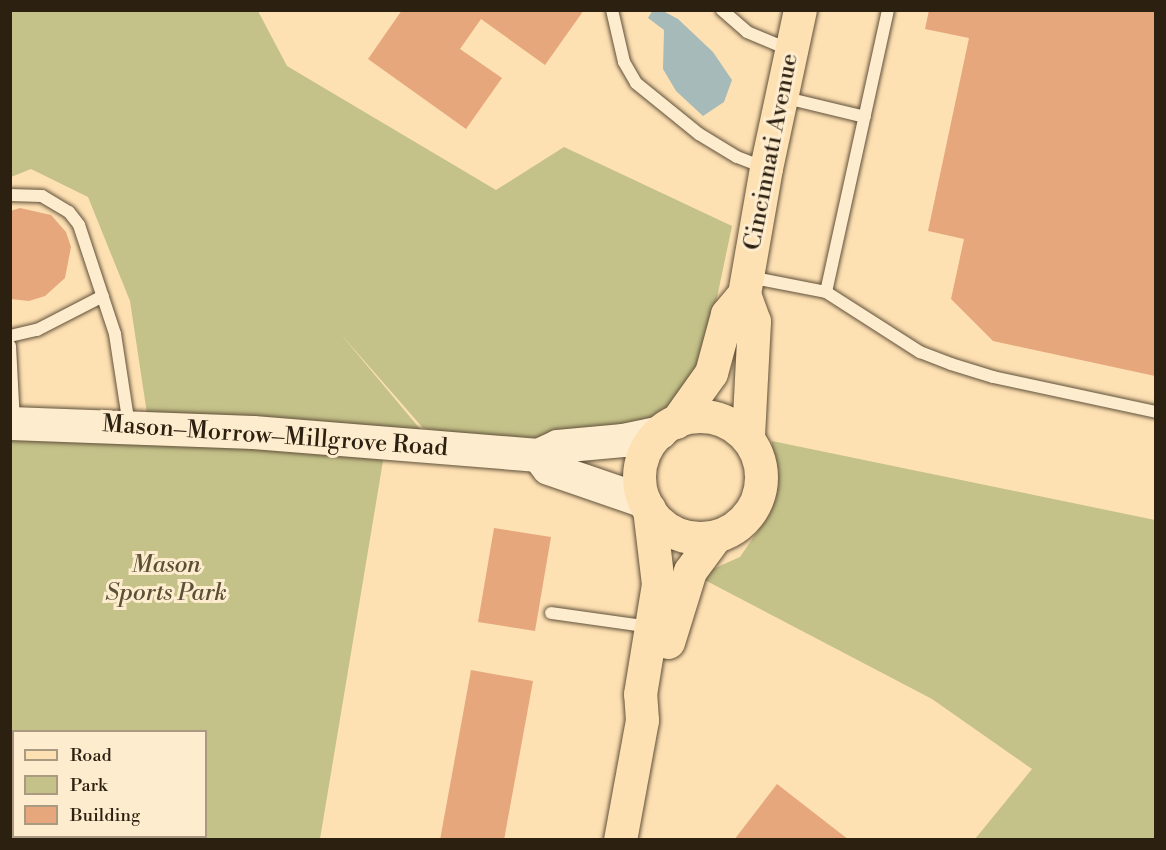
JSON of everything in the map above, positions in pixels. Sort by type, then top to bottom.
[{"type":"main road","name":"Cincinnati Avenue","points":[[748,436],[754,321],[746,286],[766,168],[800,10]]},
{"type":"main road","name":"Cincinnati Avenue","points":[[668,427],[711,373],[728,314],[746,286]]},
{"type":"main road","points":[[620,840],[642,720],[640,694],[658,584],[640,470],[643,456],[668,427],[700,417],[715,418],[748,436],[760,470],[757,499],[740,523],[715,537],[690,571],[673,618],[655,697],[642,720]]},
{"type":"main road","points":[[646,505],[672,531],[700,538],[715,537]]},
{"type":"street","name":"Mason–Morrow–Millgrove Road","points":[[12,423],[253,432],[538,455],[557,446],[623,440],[668,427]]},
{"type":"street","points":[[538,455],[548,468],[646,505]]},
{"type":"lane","points":[[612,10],[624,62],[636,82],[699,134],[736,157],[766,168]]},
{"type":"lane","points":[[722,10],[747,32],[791,51]]},
{"type":"lane","points":[[826,292],[888,10]]},
{"type":"lane","points":[[781,97],[865,117]]},
{"type":"lane","points":[[10,195],[42,196],[69,212],[86,241],[115,334],[129,427]]},
{"type":"lane","points":[[746,286],[826,292],[879,328],[930,356],[993,377],[1155,411]]},
{"type":"lane","points":[[10,336],[37,330],[103,296]]},
{"type":"lane","points":[[10,346],[12,423]]},
{"type":"lane","points":[[551,613],[652,627]]},
{"type":"green space","name":"Mason Sports Park","points":[[10,11],[258,11],[287,66],[496,190],[564,147],[732,226],[706,350],[689,388],[662,412],[636,427],[534,445],[423,428],[339,332],[421,430],[386,443],[320,839],[11,839],[11,423],[149,427],[130,301],[88,197],[31,169],[11,177]]},
{"type":"green space","points":[[772,441],[1155,520],[1155,839],[975,839],[1032,769],[932,699],[697,576],[740,557],[759,529],[772,497]]},
{"type":"shaded area","points":[[653,10],[663,11],[678,19],[713,52],[732,80],[724,102],[703,116],[676,91],[663,69],[664,30],[648,18]]},
{"type":"building","points":[[402,10],[584,10],[545,65],[481,19],[460,49],[502,78],[466,129],[368,59]]},
{"type":"building","points":[[929,10],[1155,10],[1155,376],[993,341],[951,299],[964,239],[928,231],[969,38],[925,29]]},
{"type":"building","points":[[20,208],[51,215],[66,232],[71,247],[65,278],[45,296],[29,301],[10,299],[10,211]]},
{"type":"building","points":[[494,528],[551,537],[535,631],[478,622]]},
{"type":"building","points":[[471,670],[533,681],[504,840],[440,840]]},
{"type":"building","points":[[777,784],[849,840],[734,840]]}]
